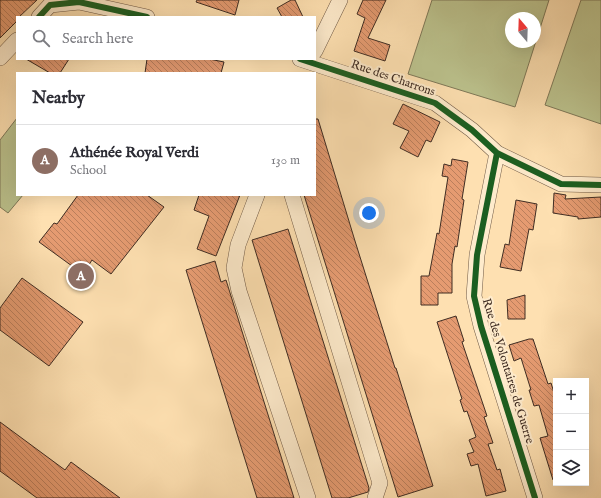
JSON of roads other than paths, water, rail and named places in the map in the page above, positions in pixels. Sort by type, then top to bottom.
[{"type":"street","points":[[316,46],[340,0]]},
{"type":"street","points":[[40,16],[50,5],[79,2],[142,16]]},
{"type":"street","points":[[0,58],[16,41]]},
{"type":"street","name":"Rue des Charrons","points":[[308,61],[435,103],[472,130],[497,153],[561,184],[601,185]]},
{"type":"street","name":"Rue des Volontaires de Guerre","points":[[497,153],[477,255],[474,296],[481,326],[535,498]]},
{"type":"street","points":[[257,196],[238,245],[234,268],[239,291],[308,498]]},
{"type":"street","points":[[292,196],[380,483],[375,498]]},
{"type":"place","name":"Athénée Royal Verdi","points":[[81,276]]}]
